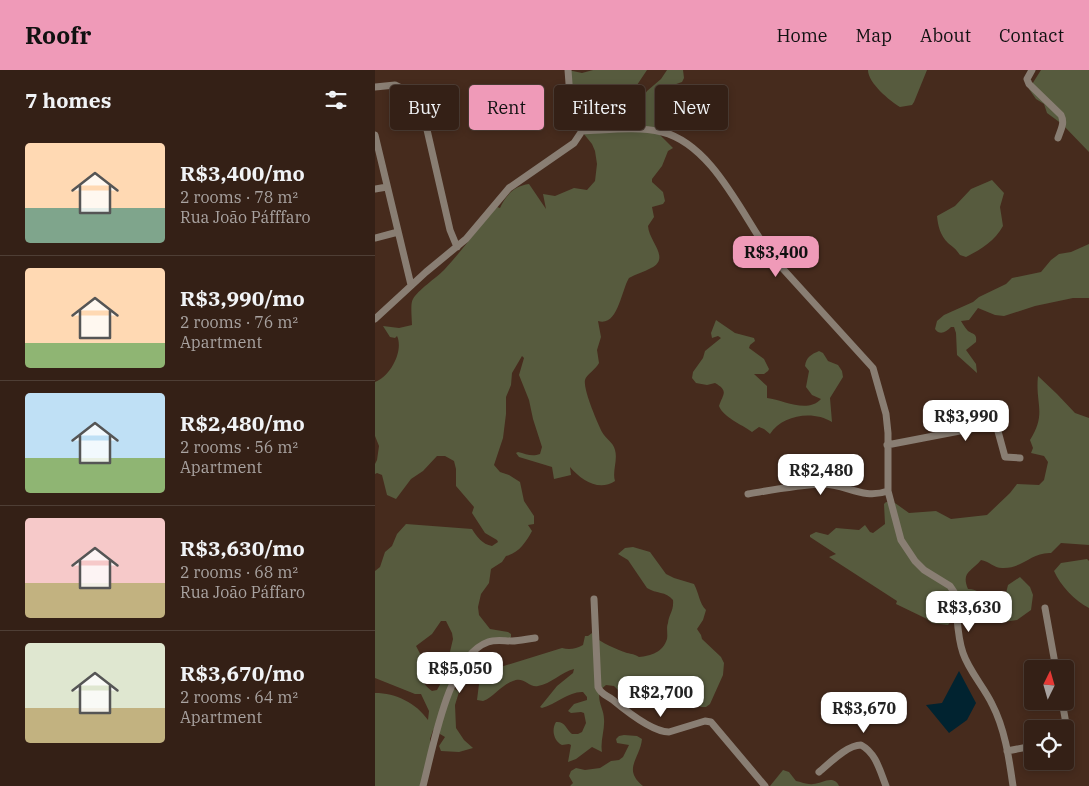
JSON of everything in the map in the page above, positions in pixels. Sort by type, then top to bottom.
[{"type":"street","points":[[375,319],[466,239],[509,188],[574,143],[582,131],[582,125],[570,97],[568,70]]},
{"type":"street","points":[[1032,70],[1027,79],[1029,84],[1063,118],[1064,124],[1058,138]]},
{"type":"street","points":[[375,87],[395,85],[423,108],[450,230],[457,247]]},
{"type":"street","points":[[582,131],[625,130],[661,132],[677,138],[707,160],[720,176],[759,240],[773,258],[873,368],[886,414],[888,495],[901,540],[905,549],[924,570],[950,586],[954,592],[957,626],[964,656],[996,711],[1003,731],[1011,785]]},
{"type":"street","points":[[375,135],[411,286]]},
{"type":"street","points":[[375,190],[387,187]]},
{"type":"street","points":[[375,238],[398,232]]},
{"type":"street","points":[[887,445],[996,424],[1005,458],[1020,458]]},
{"type":"street","points":[[748,494],[823,484],[865,495],[881,493],[888,495]]},
{"type":"street","points":[[593,599],[598,687],[602,694],[611,698],[630,715],[662,731],[669,732],[705,721],[711,722],[765,786]]},
{"type":"street","points":[[1045,608],[1054,660]]},
{"type":"street","points":[[423,786],[448,695],[458,670],[464,662],[480,647],[489,642],[535,638]]},
{"type":"street","points":[[819,772],[845,751],[854,746],[861,745],[870,751],[886,786]]},
{"type":"street","points":[[1007,751],[1024,748]]},
{"type":"green space","points":[[568,70],[582,73],[593,70],[647,70],[637,85],[569,85]]},
{"type":"green space","points":[[667,70],[683,70],[684,78],[682,82],[674,85],[655,85],[655,130],[657,130],[673,148],[668,151],[662,166],[652,179],[652,182],[663,192],[665,201],[663,204],[652,207],[654,217],[648,226],[659,259],[657,264],[651,268],[629,278],[618,307],[610,319],[598,321],[601,337],[597,350],[599,363],[585,380],[588,398],[597,421],[602,432],[615,450],[615,481],[609,484],[597,485],[579,476],[570,467],[571,475],[554,479],[552,467],[519,457],[516,453],[537,455],[540,454],[542,447],[529,400],[519,375],[524,358],[522,356],[512,373],[511,385],[506,397],[503,438],[494,465],[500,472],[520,482],[524,501],[534,516],[534,524],[528,525],[532,531],[522,547],[511,555],[506,556],[502,562],[491,569],[489,583],[481,594],[478,607],[479,615],[490,629],[508,632],[511,634],[511,637],[507,640],[484,644],[468,661],[472,678],[459,681],[452,687],[459,692],[455,705],[456,728],[464,740],[473,748],[459,752],[441,751],[439,746],[445,737],[440,734],[438,728],[433,730],[430,739],[431,753],[421,786],[375,786],[375,693],[383,693],[405,700],[418,709],[428,720],[429,711],[421,694],[415,694],[375,678],[375,571],[380,567],[385,552],[392,546],[397,534],[406,524],[472,529],[485,544],[492,546],[498,542],[485,533],[472,513],[474,507],[456,486],[454,461],[445,456],[437,456],[423,471],[411,479],[396,499],[387,495],[382,475],[375,474],[379,446],[375,436],[375,382],[386,375],[394,363],[399,349],[397,336],[395,338],[390,337],[383,326],[399,328],[412,325],[412,304],[415,295],[444,270],[497,207],[500,208],[508,195],[515,189],[529,184],[546,209],[543,194],[555,196],[574,188],[587,190],[595,181],[597,164],[592,144],[581,130],[645,130],[645,94],[661,79]],"holes":[[[441,621],[446,621],[453,639],[444,677],[437,690],[432,691],[422,678],[420,672],[424,661],[416,646],[432,634]]]},
{"type":"green space","points":[[868,70],[927,70],[912,105],[900,107],[875,86]]},
{"type":"green space","points":[[1041,70],[1089,70],[1089,152],[1062,124],[1047,113],[1044,104],[1036,99],[1029,89]]},
{"type":"green space","points":[[992,180],[1004,193],[1000,207],[1003,226],[996,236],[982,248],[966,257],[960,255],[943,237],[937,216],[955,206],[971,189]]},
{"type":"green space","points":[[1089,244],[1089,298],[1073,298],[1035,306],[1004,316],[995,315],[978,308],[969,320],[961,321],[968,331],[976,337],[976,342],[966,350],[976,364],[977,373],[957,355],[954,327],[941,333],[935,329],[937,321],[944,315],[973,302],[979,297],[1006,284],[1012,278],[1041,272],[1059,254],[1071,252]]},
{"type":"green space","points":[[716,320],[735,333],[754,338],[755,341],[749,348],[764,359],[769,369],[764,374],[754,374],[767,386],[767,398],[802,406],[815,403],[821,399],[812,395],[806,387],[809,371],[805,366],[808,358],[819,351],[823,353],[828,361],[838,365],[843,377],[830,398],[832,422],[816,416],[798,416],[782,422],[770,434],[759,427],[752,432],[724,414],[719,406],[724,393],[722,388],[715,383],[707,385],[696,383],[692,378],[693,372],[703,358],[705,351],[721,338],[718,336],[712,338],[711,333]]},
{"type":"green space","points":[[1038,376],[1075,413],[1089,418],[1089,545],[1061,543],[1051,553],[1038,555],[1009,568],[999,568],[981,560],[968,573],[966,583],[968,589],[979,593],[985,603],[993,597],[1005,597],[1008,585],[1020,577],[1030,587],[1033,595],[1031,610],[1017,620],[997,623],[996,615],[999,603],[995,602],[961,608],[948,625],[932,623],[896,604],[897,601],[829,557],[836,554],[810,537],[810,535],[816,532],[828,535],[836,528],[859,530],[865,525],[873,533],[885,524],[884,504],[886,502],[895,503],[909,513],[936,511],[951,519],[987,515],[1017,484],[1039,485],[1044,480],[1048,462],[1044,456],[1031,453],[1033,448],[1030,440],[1038,423],[1039,415]]},
{"type":"green space","points":[[633,547],[650,552],[666,574],[694,584],[706,610],[703,620],[697,629],[702,639],[721,657],[724,663],[723,675],[710,704],[706,707],[667,695],[639,706],[625,697],[614,686],[606,685],[599,697],[604,715],[602,752],[592,747],[576,759],[568,762],[571,745],[562,745],[557,741],[554,725],[556,722],[561,723],[572,734],[582,732],[586,723],[584,713],[571,713],[568,711],[574,704],[587,700],[587,697],[583,692],[578,692],[542,708],[540,707],[557,686],[573,673],[574,669],[538,686],[520,680],[513,681],[483,701],[477,700],[479,684],[491,670],[562,648],[578,647],[583,645],[585,636],[592,633],[593,636],[605,643],[639,657],[648,656],[660,650],[667,639],[667,625],[673,607],[673,600],[667,595],[647,588],[628,560],[618,554],[625,548]]},
{"type":"green space","points":[[1087,559],[1089,561],[1089,608],[1069,592],[1060,582],[1054,571],[1061,563]]},
{"type":"green space","points":[[624,735],[637,736],[642,739],[633,769],[637,780],[643,786],[570,786],[573,783],[569,776],[571,771],[576,768],[585,770],[600,768],[611,761],[619,760],[623,757],[629,745],[617,743],[616,739]]},
{"type":"green space","points":[[783,770],[789,772],[796,781],[816,784],[831,780],[837,782],[839,786],[770,786]]},
{"type":"water","points":[[959,671],[976,703],[967,720],[949,733],[926,705],[942,703]]}]
